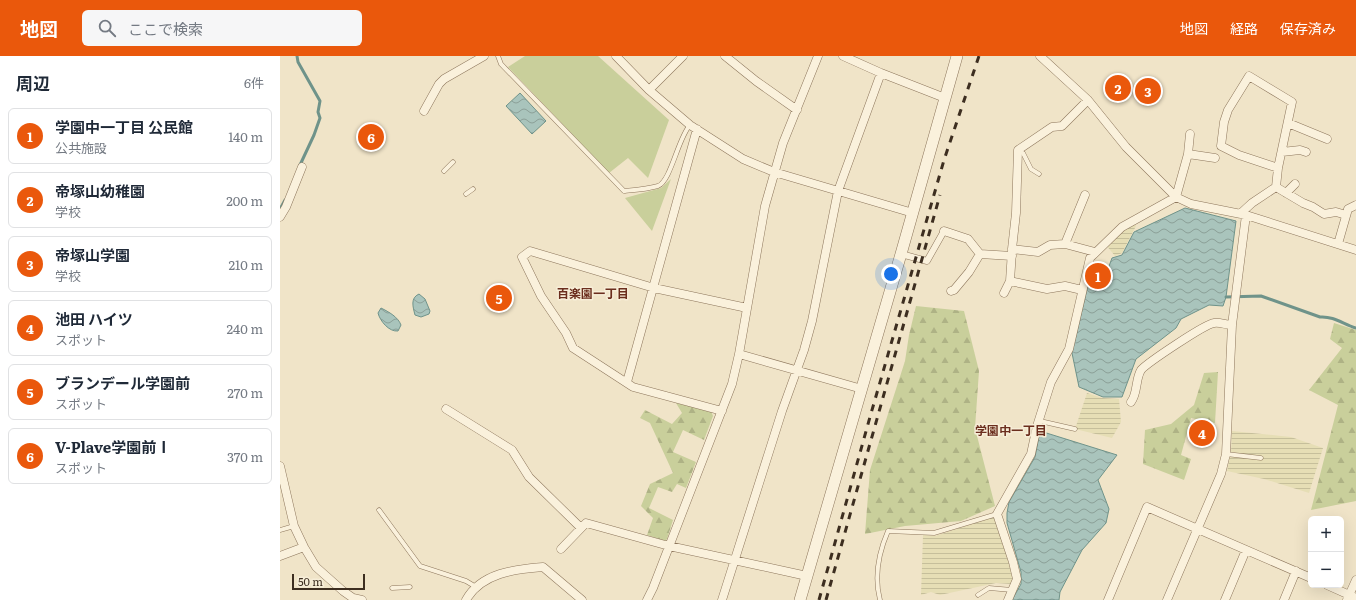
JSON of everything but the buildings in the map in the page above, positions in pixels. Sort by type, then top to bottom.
[{"type":"street","points":[[424,111],[444,79],[484,56]]},
{"type":"street","points":[[616,56],[648,90],[693,127],[744,158],[774,172],[912,213]]},
{"type":"street","points":[[648,90],[683,56]]},
{"type":"street","points":[[725,56],[756,81],[797,110]]},
{"type":"street","points":[[647,600],[732,384],[739,354],[764,206],[783,143],[818,56]]},
{"type":"street","points":[[843,56],[881,74],[945,98]]},
{"type":"street","points":[[800,600],[957,56]]},
{"type":"street","points":[[1040,56],[1088,100],[1126,147],[1176,197],[1191,204],[1243,215],[1356,250]]},
{"type":"street","points":[[722,600],[782,411],[804,350],[812,321],[838,191],[881,74]]},
{"type":"street","points":[[1276,187],[1278,168],[1292,102],[1248,76],[1228,110],[1224,122],[1221,146],[1239,155],[1278,168]]},
{"type":"street","points":[[1004,293],[1010,281],[1016,213],[1018,150],[1052,127],[1062,126],[1088,100]]},
{"type":"street","points":[[1288,123],[1327,139]]},
{"type":"street","points":[[627,382],[654,288],[693,127]]},
{"type":"street","points":[[1008,600],[1017,579],[997,514],[1031,454],[1037,426],[1051,382],[1069,349],[1090,258],[1122,226],[1176,197],[1188,154],[1190,134]]},
{"type":"street","points":[[1282,152],[1300,150],[1306,152]]},
{"type":"street","points":[[1188,154],[1215,158]]},
{"type":"street","points":[[280,216],[286,207],[302,167]]},
{"type":"street","points":[[1286,193],[1295,184]]},
{"type":"street","points":[[1276,187],[1324,214],[1336,212],[1346,215]]},
{"type":"street","points":[[1167,600],[1221,474],[1226,454],[1232,325],[1243,215],[1252,203],[1276,187]]},
{"type":"street","points":[[1065,244],[1085,195]]},
{"type":"street","points":[[1338,244],[1348,209],[1356,205]]},
{"type":"street","points":[[901,254],[927,261],[944,231],[968,239],[980,254]]},
{"type":"street","points":[[980,254],[1038,252],[1050,245],[1065,244],[1095,252]]},
{"type":"street","points":[[722,411],[633,387],[573,348],[566,333],[541,296],[522,257],[530,251],[654,288],[747,308]]},
{"type":"street","points":[[952,291],[969,272],[980,254]]},
{"type":"street","points":[[967,285],[969,272]]},
{"type":"street","points":[[1010,281],[1047,288],[1065,286],[1082,290]]},
{"type":"street","points":[[1131,402],[1134,398],[1137,383],[1142,370],[1186,337],[1213,323],[1232,325]]},
{"type":"street","points":[[739,354],[862,389]]},
{"type":"street","points":[[446,409],[512,450],[529,477],[581,528]]},
{"type":"street","points":[[280,466],[294,526],[316,567],[343,592],[353,598],[362,600]]},
{"type":"street","points":[[1108,600],[1148,507],[1308,577]]},
{"type":"street","points":[[561,549],[586,523],[669,546],[807,576]]},
{"type":"street","points":[[280,556],[304,547]]},
{"type":"street","points":[[1225,600],[1246,550]]},
{"type":"street","points":[[466,600],[476,587],[492,577],[514,570],[543,567],[582,600]]},
{"type":"street","points":[[1284,600],[1296,571]]},
{"type":"street","points":[[1333,588],[1351,598],[1356,580]]},
{"type":"lane","points":[[498,56],[501,64],[624,191],[659,186],[665,181],[686,129],[693,127]]},
{"type":"lane","points":[[1018,150],[1023,153],[1031,168],[1039,174]]},
{"type":"lane","points":[[444,171],[453,162]]},
{"type":"lane","points":[[466,194],[472,189]]},
{"type":"lane","points":[[1040,420],[1075,429]]},
{"type":"lane","points":[[1226,454],[1261,458]]},
{"type":"lane","points":[[379,510],[420,566],[476,587]]},
{"type":"lane","points":[[880,600],[877,589],[878,566],[882,544],[888,531],[934,533],[997,514]]},
{"type":"lane","points":[[280,530],[294,526]]},
{"type":"lane","points":[[392,588],[410,587]]},
{"type":"lane","points":[[978,594],[990,588],[1012,590]]},
{"type":"shaded area","points":[[1133,222],[1136,226],[1122,253],[1115,256],[1106,245]]},
{"type":"shaded area","points":[[1087,393],[1102,398],[1119,399],[1121,422],[1112,438],[1075,429]]},
{"type":"shaded area","points":[[1232,431],[1291,437],[1323,448],[1309,493],[1264,479],[1227,471],[1230,457],[1238,457],[1239,453],[1231,452]]},
{"type":"shaded area","points":[[993,517],[998,521],[1014,580],[1011,584],[996,583],[940,595],[931,592],[921,595],[923,535],[935,536]]},
{"type":"green space","points":[[525,56],[598,56],[669,120],[648,178],[628,158],[609,173],[508,67]]},
{"type":"green space","points":[[671,179],[652,231],[625,198],[661,188]]},
{"type":"green space","points":[[916,306],[964,311],[979,371],[975,428],[995,506],[961,521],[905,526],[865,534],[870,470],[905,361]]},
{"type":"green space","points":[[1334,323],[1356,330],[1356,501],[1311,510],[1338,405],[1309,390],[1342,348],[1330,339]]},
{"type":"green space","points":[[1218,372],[1215,423],[1191,418],[1181,455],[1191,459],[1184,480],[1143,464],[1145,430],[1171,424],[1194,405],[1204,373]]},
{"type":"green space","points":[[676,403],[711,411],[713,416],[704,440],[683,430],[673,452],[696,462],[686,488],[677,484],[672,492],[658,487],[649,508],[673,520],[665,541],[647,535],[653,518],[641,506],[650,484],[673,473],[650,423],[640,418],[645,410],[672,424],[682,413]]},
{"type":"water","points":[[520,93],[546,121],[532,134],[506,106]]},
{"type":"water","points":[[1185,208],[1236,221],[1226,297],[1223,306],[1209,305],[1181,319],[1176,328],[1136,359],[1122,397],[1103,397],[1079,387],[1072,353],[1088,285],[1101,288],[1112,258],[1122,255],[1134,232]]},
{"type":"water","points":[[419,294],[425,299],[430,311],[429,314],[421,317],[415,315],[413,306],[414,298]]},
{"type":"water","points":[[381,308],[398,320],[401,325],[398,331],[391,330],[383,322],[378,313]]},
{"type":"water","points":[[1040,431],[1117,455],[1098,480],[1109,509],[1106,523],[1082,550],[1060,592],[1059,600],[1012,600],[1021,584],[1021,572],[1007,523],[1007,513],[1009,502],[1035,457]]},
{"type":"waterway","points":[[297,56],[298,62],[320,101],[318,112],[320,118],[300,165]]},
{"type":"waterway","points":[[280,209],[285,200]]},
{"type":"waterway","points":[[1226,297],[1261,296],[1320,317],[1334,319],[1356,328]]},
{"type":"railway","points":[[819,600],[944,160],[979,56]]},
{"type":"railway","points":[[826,600],[940,195]]},
{"type":"place","name":"帝塚山幼稚園","points":[[1118,88]]},
{"type":"place","name":"帝塚山学園","points":[[1148,91]]},
{"type":"place","name":"V-Plave学園前Ⅰ","points":[[371,137]]},
{"type":"place","name":"学園中一丁目 公民館","points":[[1098,276]]},
{"type":"place","name":"ブランデール学園前","points":[[499,298]]},
{"type":"place","name":"池田 ハイツ","points":[[1202,433]]},
{"type":"district","name":"百楽園一丁目","points":[[593,293]]},
{"type":"district","name":"学園中一丁目","points":[[1011,430]]}]
